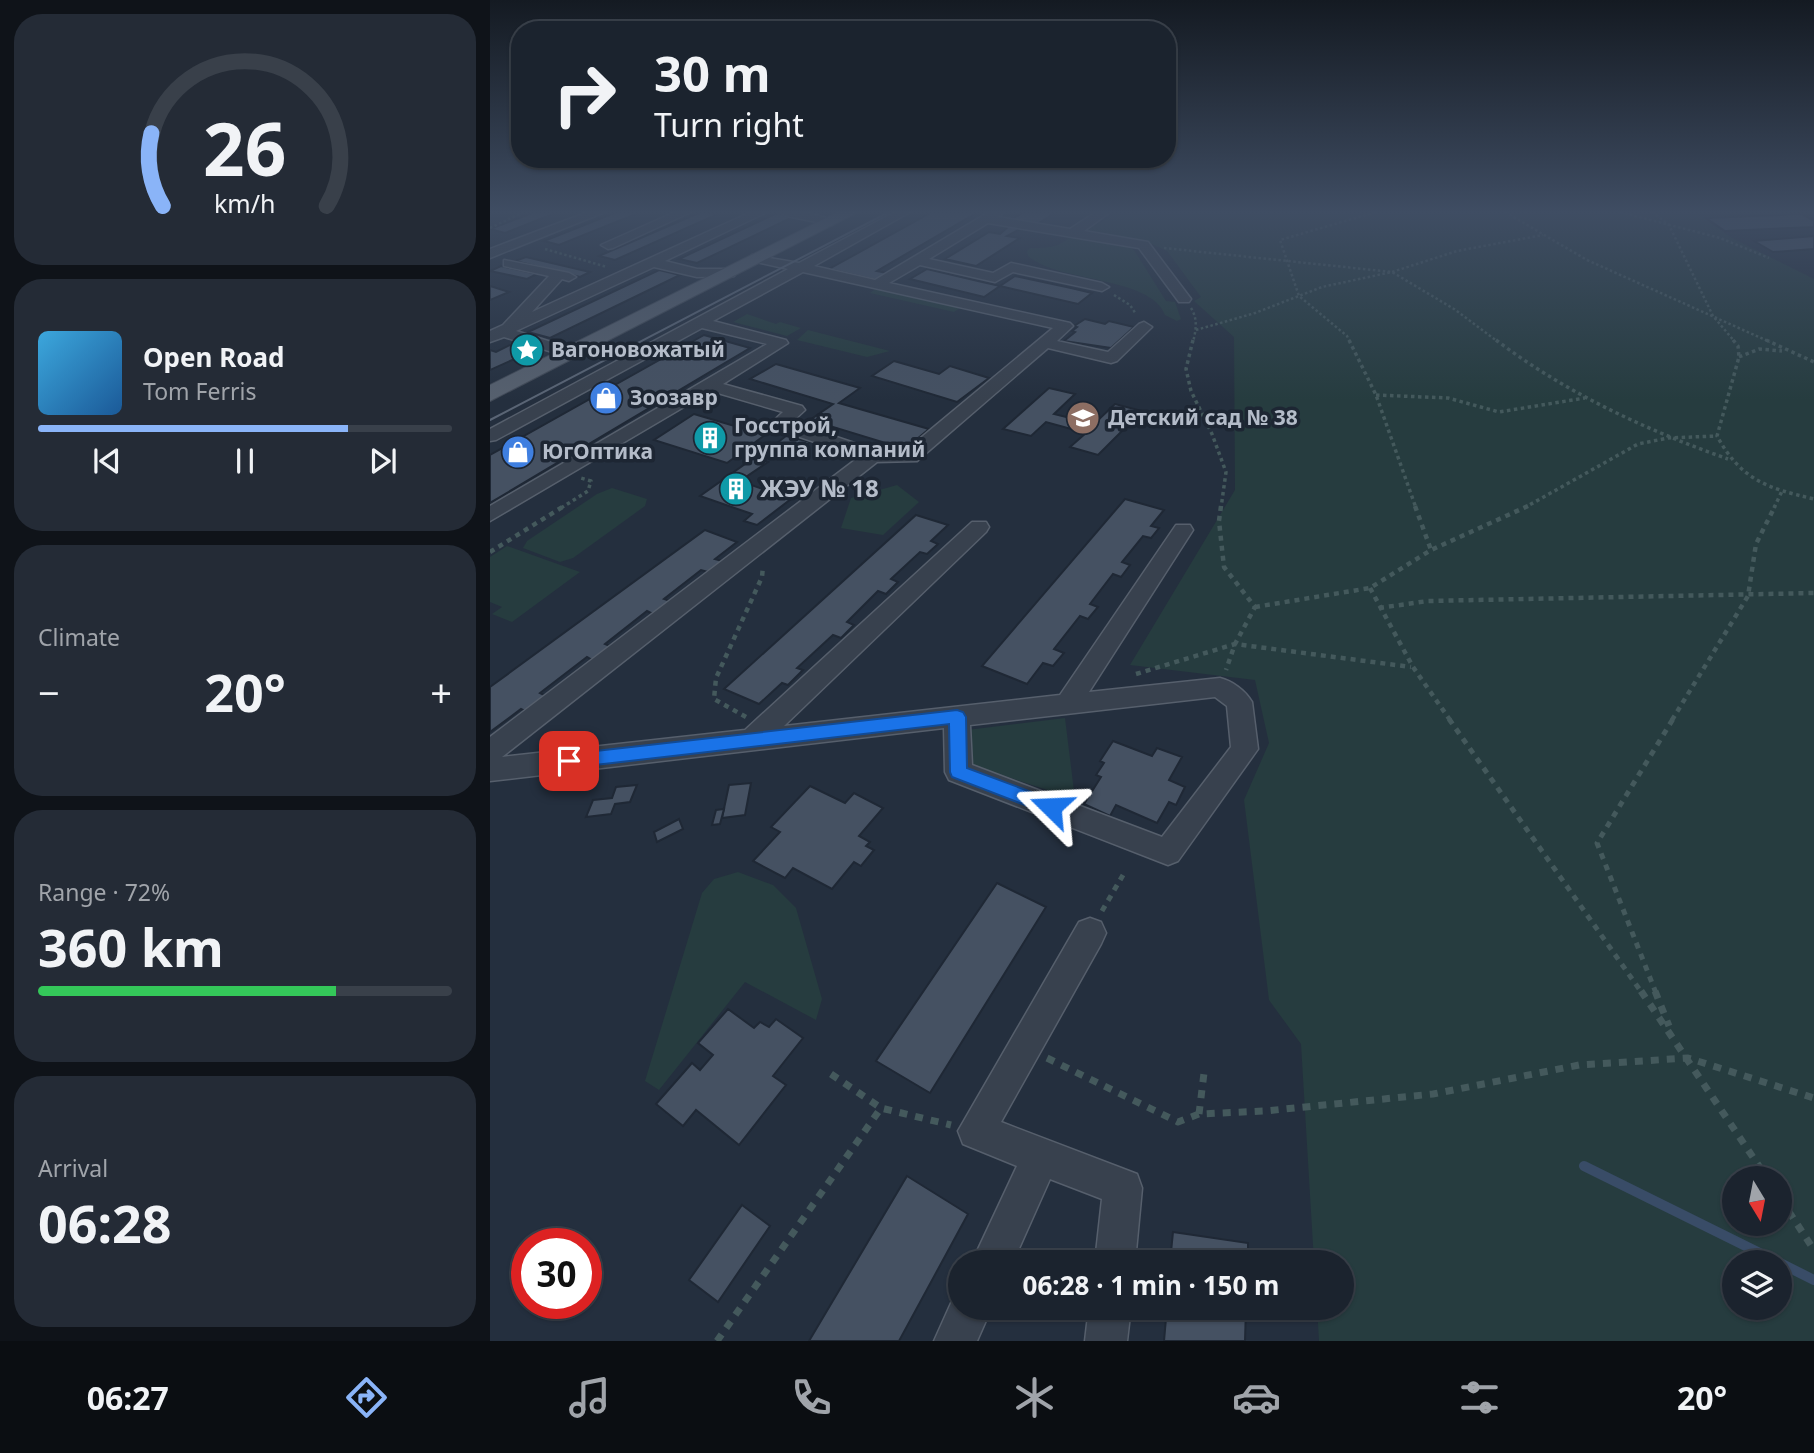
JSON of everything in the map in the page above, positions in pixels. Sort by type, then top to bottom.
[{"type":"main road","points":[[490,394],[726,275]]},
{"type":"street","points":[[497,334],[558,275],[584,281]]},
{"type":"street","points":[[497,334],[625,275]]},
{"type":"street","points":[[490,436],[790,275]]},
{"type":"street","points":[[709,385],[796,410],[779,424],[873,456],[910,457],[1065,326],[831,275]]},
{"type":"street","points":[[876,285],[893,275]]},
{"type":"street","points":[[980,275],[995,278],[1000,275]]},
{"type":"street","points":[[1045,275],[1102,287]]},
{"type":"street","points":[[1165,275],[1184,299]]},
{"type":"street","points":[[490,515],[780,343],[702,323]]},
{"type":"street","points":[[1045,343],[1111,359],[1144,327]]},
{"type":"street","points":[[497,334],[571,353]]},
{"type":"street","points":[[490,752],[873,456]]},
{"type":"street","points":[[759,734],[979,527]]},
{"type":"street","points":[[1068,704],[1183,530]]},
{"type":"street","points":[[490,770],[759,734],[957,717],[1220,687],[1239,702],[1245,749],[1168,852],[958,772],[957,717]]},
{"type":"street","points":[[1090,933],[976,1131],[1123,1188],[1116,1250]]},
{"type":"street","points":[[998,1250],[1041,1157]]},
{"type":"street","points":[[955,1341],[965,1320]]},
{"type":"street","points":[[1106,1341],[1108,1320]]},
{"type":"path","points":[[1292,275],[1299,296],[1347,336],[1376,395],[1432,550]]},
{"type":"path","points":[[1196,330],[1322,287],[1380,275]]},
{"type":"path","points":[[1396,275],[1454,309],[1532,367],[1587,398],[1668,438],[1728,459],[1768,488],[1814,499]]},
{"type":"path","points":[[1620,275],[1814,362]]},
{"type":"path","points":[[1693,275],[1713,316],[1738,346],[1740,357],[1717,436],[1728,459]]},
{"type":"path","points":[[1102,287],[1130,305],[1144,327]]},
{"type":"path","points":[[1184,299],[1195,314],[1196,330],[1186,369],[1191,391],[1212,434],[1226,472],[1219,521],[1224,568],[1255,607]]},
{"type":"path","points":[[1740,357],[1746,351],[1768,348],[1790,352]]},
{"type":"path","points":[[1376,395],[1448,398],[1499,412],[1587,398]]},
{"type":"path","points":[[1255,607],[1370,588],[1432,550],[1530,505],[1638,444],[1668,438],[1717,436]]},
{"type":"path","points":[[490,552],[588,491],[591,481],[564,471]]},
{"type":"path","points":[[1672,1035],[1597,843],[1748,596],[1756,544],[1782,491]]},
{"type":"path","points":[[759,734],[714,699],[716,678],[762,577],[764,540]]},
{"type":"path","points":[[1370,588],[1413,667],[1688,1058],[1759,1166]]},
{"type":"path","points":[[1379,608],[1428,601],[1814,593]]},
{"type":"path","points":[[1220,687],[1234,644],[1255,607]]},
{"type":"path","points":[[1135,674],[1234,644],[1413,667]]},
{"type":"path","points":[[1090,933],[1123,875]]},
{"type":"path","points":[[1024,1046],[1178,1122],[1199,1114],[1265,1111],[1433,1094],[1578,1065],[1688,1058],[1814,1098]]},
{"type":"path","points":[[1199,1114],[1204,1073]]},
{"type":"path","points":[[831,1074],[881,1108],[976,1131]]},
{"type":"path","points":[[717,1341],[881,1108]]},
{"type":"path","points":[[1792,1216],[1814,1250]]},
{"type":"green space","points":[[1076,275],[1149,275],[1166,301],[1175,302],[1181,319],[1177,321],[1165,315],[1156,302],[1124,286]]},
{"type":"green space","points":[[1184,275],[1805,275],[1814,279],[1814,1341],[1319,1341],[1318,1320],[1354,1320],[1354,1250],[1313,1250],[1301,1044],[1269,1000],[1244,800],[1269,743],[1255,680],[1130,665],[1235,490],[1234,337],[1194,301],[1201,297]]},
{"type":"green space","points":[[877,288],[960,308],[954,312],[870,293]]},
{"type":"green space","points":[[747,314],[776,324],[780,322],[801,328],[787,336],[733,322]]},
{"type":"green space","points":[[808,330],[890,351],[867,357],[797,340]]},
{"type":"green space","points":[[897,485],[919,502],[883,535],[841,528],[851,498]]},
{"type":"green space","points":[[612,488],[647,499],[645,506],[573,558],[560,562],[523,548],[527,541],[597,494]]},
{"type":"green space","points":[[507,546],[580,572],[512,622],[492,614],[502,607],[490,602],[490,557]]},
{"type":"green space","points":[[1065,718],[1075,799],[968,764],[967,730]]},
{"type":"green space","points":[[738,872],[773,885],[796,908],[822,999],[816,1020],[745,982],[659,1090],[645,1081],[702,893],[714,879]]},
{"type":"building","points":[[507,275],[536,275],[527,279]]},
{"type":"building","points":[[649,275],[680,275],[550,338],[528,332]]},
{"type":"building","points":[[853,275],[885,275],[876,280]]},
{"type":"building","points":[[918,275],[951,275],[1000,286],[984,297],[910,279]]},
{"type":"building","points":[[1015,276],[1092,293],[1078,304],[1000,286]]},
{"type":"building","points":[[490,286],[509,292],[490,300]]},
{"type":"building","points":[[1085,319],[1134,327],[1111,348],[1064,341],[1075,332],[1072,331],[1077,327],[1074,326]]},
{"type":"building","points":[[704,335],[750,348],[490,503],[490,455]]},
{"type":"building","points":[[510,345],[530,352],[490,370],[490,350],[496,352]]},
{"type":"building","points":[[894,361],[939,374],[950,366],[989,378],[957,402],[872,376]]},
{"type":"building","points":[[776,364],[860,388],[839,403],[929,429],[905,449],[810,420],[833,404],[750,379]]},
{"type":"building","points":[[1049,388],[1075,394],[1054,414],[1094,424],[1115,404],[1142,411],[1098,455],[1070,447],[1086,433],[1046,422],[1031,436],[1003,429]]},
{"type":"building","name":"Госстрой, группа компаний","points":[[694,414],[765,435],[727,463],[654,440]]},
{"type":"building","points":[[786,436],[810,442],[797,453],[773,446]]},
{"type":"building","name":"ЖЭУ № 18","points":[[755,457],[768,462],[740,481],[791,499],[757,525],[744,521],[752,514],[700,496]]},
{"type":"building","points":[[1125,499],[1164,510],[1151,526],[1159,528],[1151,538],[1143,536],[1122,562],[1130,565],[1121,577],[1113,574],[1090,604],[1098,607],[1088,619],[1080,616],[1054,649],[1064,653],[1053,666],[1043,663],[1027,684],[982,666]]},
{"type":"building","points":[[916,515],[948,525],[931,541],[938,544],[927,554],[920,552],[891,579],[898,582],[886,594],[878,591],[847,622],[854,625],[841,638],[833,635],[797,668],[803,670],[788,685],[782,683],[759,704],[724,689]]},
{"type":"building","points":[[705,530],[737,542],[715,559],[722,561],[708,572],[701,570],[664,599],[670,601],[653,614],[647,611],[605,644],[612,647],[594,661],[587,657],[540,693],[548,697],[529,713],[521,709],[490,732],[490,687]]},
{"type":"building","points":[[1113,741],[1152,756],[1157,748],[1182,757],[1169,780],[1185,787],[1176,805],[1169,802],[1157,823],[1116,805],[1110,816],[1084,804],[1101,777],[1096,775],[1104,763],[1100,761]]},
{"type":"building","points":[[751,783],[745,815],[722,818],[729,785]]},
{"type":"building","points":[[637,785],[630,802],[615,804],[611,814],[586,817],[593,800],[612,798],[616,787]]},
{"type":"building","points":[[810,786],[845,803],[854,793],[883,808],[859,836],[870,842],[866,846],[874,850],[861,866],[854,862],[832,889],[793,868],[785,878],[753,861],[780,832],[771,827]]},
{"type":"building","points":[[724,809],[720,824],[712,825],[716,810]]},
{"type":"building","points":[[679,819],[683,829],[657,842],[654,832]]},
{"type":"building","points":[[997,883],[1046,907],[930,1093],[876,1061]]},
{"type":"building","points":[[728,1009],[754,1028],[760,1022],[769,1027],[776,1019],[803,1038],[773,1076],[786,1085],[739,1145],[696,1110],[683,1126],[656,1104],[692,1063],[700,1070],[713,1055],[698,1043]]},
{"type":"building","points":[[907,1176],[968,1214],[899,1341],[809,1341]]},
{"type":"building","points":[[742,1205],[770,1226],[718,1302],[689,1280]]},
{"type":"building","points":[[1173,1232],[1248,1243],[1248,1250],[1171,1250]]},
{"type":"building","points":[[1166,1320],[1246,1320],[1245,1341],[1164,1341]]},
{"type":"waterway","points":[[1584,1166],[1754,1250]]},
{"type":"waterway","points":[[1792,1269],[1814,1280]]},
{"type":"tram line","points":[[490,420],[769,275]]},
{"type":"place","name":"Вагоновожатый","points":[[527,350]]},
{"type":"place","name":"Зоозавр","points":[[606,398]]},
{"type":"place","name":"Детский сад № 38","points":[[1083,418]]},
{"type":"place","name":"Госстрой, группа компаний","points":[[710,438]]},
{"type":"place","name":"ЮгОптика","points":[[518,452]]},
{"type":"place","name":"ЖЭУ № 18","points":[[736,489]]},
{"type":"route","points":[[569,761],[957,717],[958,772],[1051,807]]}]
